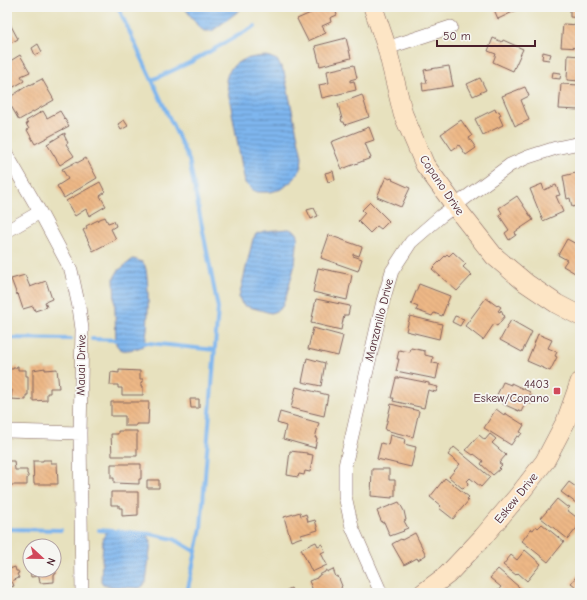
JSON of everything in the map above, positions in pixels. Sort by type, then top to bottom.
[{"type":"street","name":"Copano Drive","points":[[373,7],[388,48],[403,114],[425,165],[494,256],[526,283],[557,304],[580,316]]},
{"type":"street","points":[[388,48],[451,27]]},
{"type":"street","name":"Manzanillo Drive","points":[[381,593],[352,527],[345,496],[345,466],[383,301],[392,271],[411,242],[441,216],[510,165],[528,156],[580,143]]},
{"type":"street","name":"Mauai Drive","points":[[7,155],[71,270],[79,307],[82,329],[80,433],[82,593]]},
{"type":"street","points":[[7,231],[40,212]]},
{"type":"street","name":"Eskew Drive","points":[[423,593],[447,575],[483,538],[545,461],[566,421],[580,382]]},
{"type":"street","points":[[7,431],[80,433]]},
{"type":"water","points":[[184,7],[240,7],[240,10],[212,31],[204,31],[198,26]]},
{"type":"water","points":[[267,56],[277,60],[284,72],[302,157],[301,169],[294,179],[282,189],[270,192],[258,192],[252,190],[245,183],[226,80],[228,73],[241,61],[254,57]]},
{"type":"water","points":[[289,229],[295,231],[298,235],[295,264],[282,307],[271,313],[242,304],[239,297],[253,239],[256,234],[264,231]]},
{"type":"water","points":[[133,259],[143,263],[146,269],[148,304],[146,340],[143,346],[131,350],[122,350],[116,344],[114,278],[118,271]]},
{"type":"water","points":[[106,533],[146,534],[150,539],[151,542],[146,582],[143,586],[139,588],[109,586],[103,584],[101,581],[103,538]]},
{"type":"building","points":[[324,7],[334,7],[337,15],[330,18],[331,22],[322,26],[326,33],[308,41],[297,19]]},
{"type":"building","points":[[493,7],[528,7],[520,11],[519,9],[498,19]]},
{"type":"building","points":[[570,7],[580,7],[580,18],[570,17]]},
{"type":"building","points":[[10,24],[18,39],[7,45],[7,26]]},
{"type":"building","points":[[563,24],[580,25],[580,48],[561,47]]},
{"type":"building","points":[[346,38],[351,58],[320,66],[315,46]]},
{"type":"building","points":[[493,38],[502,42],[503,40],[523,49],[513,71],[493,62],[496,54],[488,51]]},
{"type":"building","points":[[38,44],[42,52],[35,55],[32,48]]},
{"type":"building","points":[[543,52],[551,54],[549,60],[542,59]]},
{"type":"building","points":[[20,55],[30,72],[21,76],[24,81],[7,91],[7,63]]},
{"type":"building","points":[[568,55],[580,56],[580,81],[567,80]]},
{"type":"building","points":[[354,65],[357,78],[350,80],[350,82],[354,81],[356,90],[322,98],[319,85],[329,83],[327,71]]},
{"type":"building","points":[[449,66],[453,86],[423,91],[422,83],[427,83],[424,70]]},
{"type":"building","points":[[553,72],[561,73],[560,79],[552,78]]},
{"type":"building","points":[[480,78],[486,90],[473,96],[467,84]]},
{"type":"building","points":[[42,79],[54,100],[19,120],[7,99],[30,84]]},
{"type":"building","points":[[561,84],[580,85],[579,110],[559,109]]},
{"type":"building","points":[[525,87],[529,96],[521,100],[529,120],[515,126],[502,96]]},
{"type":"building","points":[[362,95],[369,117],[345,125],[341,119],[338,104]]},
{"type":"building","points":[[495,109],[496,112],[499,111],[501,115],[499,116],[503,125],[483,135],[475,119]]},
{"type":"building","points":[[43,111],[47,118],[60,111],[69,126],[35,144],[27,130],[29,129],[26,121]]},
{"type":"building","points":[[124,120],[128,126],[121,130],[118,124]]},
{"type":"building","points":[[461,120],[472,136],[469,138],[476,148],[466,155],[459,145],[452,150],[441,134]]},
{"type":"building","points":[[369,127],[374,140],[365,143],[371,158],[342,169],[331,142]]},
{"type":"building","points":[[65,133],[64,135],[68,143],[66,144],[74,156],[60,165],[47,144]]},
{"type":"building","points":[[86,158],[97,178],[64,198],[57,186],[68,179],[62,169]]},
{"type":"building","points":[[333,171],[335,180],[328,182],[325,173]]},
{"type":"building","points":[[580,172],[580,205],[572,207],[570,198],[567,199],[563,176]]},
{"type":"building","points":[[386,177],[410,188],[401,207],[377,197]]},
{"type":"building","points":[[100,182],[105,192],[100,196],[106,206],[89,216],[86,209],[75,216],[66,201]]},
{"type":"building","points":[[542,184],[544,190],[556,185],[560,195],[556,196],[563,212],[543,221],[530,189]]},
{"type":"building","points":[[517,196],[533,220],[515,232],[516,235],[509,240],[505,233],[509,230],[499,215],[502,213],[499,208]]},
{"type":"building","points":[[370,202],[389,221],[381,229],[377,226],[370,233],[358,221],[365,213],[362,210]]},
{"type":"building","points":[[314,208],[318,216],[311,219],[307,210]]},
{"type":"building","points":[[105,217],[108,223],[114,221],[116,226],[111,229],[116,239],[93,251],[83,230],[87,228],[86,226]]},
{"type":"building","points":[[329,235],[362,247],[359,256],[353,254],[353,256],[362,259],[358,271],[321,258]]},
{"type":"building","points":[[567,239],[580,246],[580,270],[577,269],[575,273],[563,266],[567,260],[558,255]]},
{"type":"building","points":[[453,252],[466,264],[463,267],[472,275],[457,291],[432,269],[447,254],[449,256]]},
{"type":"building","points":[[318,268],[352,275],[347,300],[313,292]]},
{"type":"building","points":[[25,275],[30,287],[46,281],[52,299],[45,302],[47,307],[35,311],[33,306],[23,309],[11,279]]},
{"type":"building","points":[[419,284],[450,296],[442,316],[434,313],[432,316],[416,310],[418,307],[411,304]]},
{"type":"building","points":[[486,298],[497,306],[498,305],[501,307],[498,311],[500,312],[501,310],[503,313],[502,314],[505,316],[497,326],[494,324],[483,340],[465,326]]},
{"type":"building","points":[[316,299],[350,306],[348,315],[344,315],[341,330],[311,323]]},
{"type":"building","points":[[410,316],[442,324],[439,339],[406,331]]},
{"type":"building","points":[[455,316],[464,319],[460,326],[452,322]]},
{"type":"building","points":[[511,320],[532,332],[522,352],[500,340]]},
{"type":"building","points":[[313,328],[343,336],[338,356],[308,349]]},
{"type":"building","points":[[538,334],[552,340],[548,348],[557,352],[555,356],[557,357],[550,371],[527,361]]},
{"type":"building","points":[[411,348],[425,351],[425,355],[433,357],[432,363],[439,364],[436,379],[396,371],[399,359],[397,359],[399,350],[410,352]]},
{"type":"building","points":[[307,358],[325,363],[321,386],[302,382]]},
{"type":"building","points":[[17,366],[18,370],[26,370],[26,376],[28,376],[28,395],[26,395],[26,400],[11,399],[12,390],[7,390],[7,369],[13,369]]},
{"type":"building","points":[[45,368],[45,370],[57,369],[59,388],[50,388],[50,393],[47,393],[47,400],[33,401],[33,370]]},
{"type":"building","points":[[119,370],[140,371],[140,379],[143,379],[141,386],[143,386],[143,395],[122,395],[122,388],[118,388],[118,385],[110,385],[111,372],[119,373]]},
{"type":"building","points":[[399,377],[429,383],[429,385],[438,387],[436,392],[428,390],[424,408],[393,401],[394,398],[391,398],[396,378]]},
{"type":"building","points":[[503,382],[511,385],[511,383],[530,392],[529,394],[534,397],[531,404],[526,402],[521,412],[503,404],[505,400],[496,397]]},
{"type":"building","points":[[296,387],[328,395],[324,416],[291,408]]},
{"type":"building","points":[[190,399],[199,399],[199,408],[191,408]]},
{"type":"building","points":[[111,402],[149,402],[148,424],[125,426],[125,416],[111,416]]},
{"type":"building","points":[[391,404],[419,411],[413,437],[385,430]]},
{"type":"building","points":[[496,409],[504,415],[505,413],[524,425],[520,432],[522,433],[519,437],[517,436],[511,445],[484,428]]},
{"type":"building","points":[[280,412],[319,423],[315,438],[317,438],[315,448],[283,439],[286,426],[277,423]]},
{"type":"building","points":[[118,431],[137,431],[137,456],[112,456],[111,434],[118,434]]},
{"type":"building","points":[[490,434],[496,439],[492,443],[506,455],[499,463],[502,465],[499,468],[500,469],[493,475],[481,464],[483,461],[466,450],[479,435],[485,440]]},
{"type":"building","points":[[390,435],[405,439],[404,444],[416,447],[411,467],[377,459],[381,443],[388,445]]},
{"type":"building","points":[[454,447],[490,477],[481,487],[470,478],[467,481],[468,484],[462,488],[449,477],[460,464],[448,455]]},
{"type":"building","points":[[290,451],[313,455],[310,472],[305,471],[304,475],[299,474],[298,477],[287,475]]},
{"type":"building","points":[[51,460],[51,463],[57,463],[58,484],[34,484],[33,461]]},
{"type":"building","points":[[7,461],[14,461],[15,470],[27,470],[27,485],[7,485]]},
{"type":"building","points":[[111,464],[141,464],[141,479],[139,479],[139,484],[114,483],[114,478],[111,478]]},
{"type":"building","points":[[372,469],[389,469],[389,480],[395,480],[395,496],[392,496],[392,498],[371,496]]},
{"type":"building","points":[[445,478],[469,497],[467,499],[469,500],[453,519],[439,508],[441,506],[430,497]]},
{"type":"building","points":[[147,480],[159,480],[159,488],[147,488]]},
{"type":"building","points":[[569,482],[580,490],[580,506],[561,492]]},
{"type":"building","points":[[111,492],[138,492],[138,515],[122,516],[122,508],[119,508],[119,505],[111,505]]},
{"type":"building","points":[[557,499],[567,507],[570,507],[567,510],[580,520],[580,524],[568,539],[541,518]]},
{"type":"building","points":[[399,502],[404,511],[406,520],[404,521],[408,528],[390,536],[377,511]]},
{"type":"building","points":[[300,512],[301,516],[306,514],[308,522],[315,520],[318,530],[301,535],[302,537],[291,541],[284,517]]},
{"type":"building","points":[[542,524],[564,542],[548,562],[522,541],[531,529],[533,530],[536,526],[538,528]]},
{"type":"building","points":[[415,533],[426,555],[418,560],[417,558],[404,565],[392,544]]},
{"type":"building","points":[[316,542],[318,546],[322,544],[325,551],[321,553],[327,565],[312,572],[301,549]]},
{"type":"building","points":[[525,550],[541,564],[527,581],[518,573],[516,575],[503,565],[511,555],[517,560]]},
{"type":"building","points":[[15,567],[16,571],[19,573],[17,574],[19,578],[12,581],[14,586],[7,588],[7,570]]},
{"type":"building","points":[[333,569],[336,577],[338,576],[343,593],[325,593],[323,590],[314,593],[309,581],[317,578],[327,570],[327,572]]},
{"type":"building","points":[[498,569],[526,593],[496,593],[501,587],[490,578]]},
{"type":"building","points":[[580,572],[580,590],[571,583]]},
{"type":"building","points":[[39,578],[54,578],[54,582],[40,583]]},
{"type":"building","points":[[291,588],[293,593],[286,593],[285,591]]},
{"type":"waterway","points":[[118,7],[189,160],[218,308],[201,528],[187,593]]},
{"type":"waterway","points":[[152,80],[191,62],[255,26]]},
{"type":"waterway","points":[[7,338],[71,339]]},
{"type":"waterway","points":[[92,339],[122,340]]},
{"type":"waterway","points":[[140,342],[215,350]]},
{"type":"waterway","points":[[7,529],[61,530]]},
{"type":"waterway","points":[[99,530],[151,534],[174,539],[196,552]]},
{"type":"place","name":"4403 Eskew/Copano","points":[[557,391]]}]
